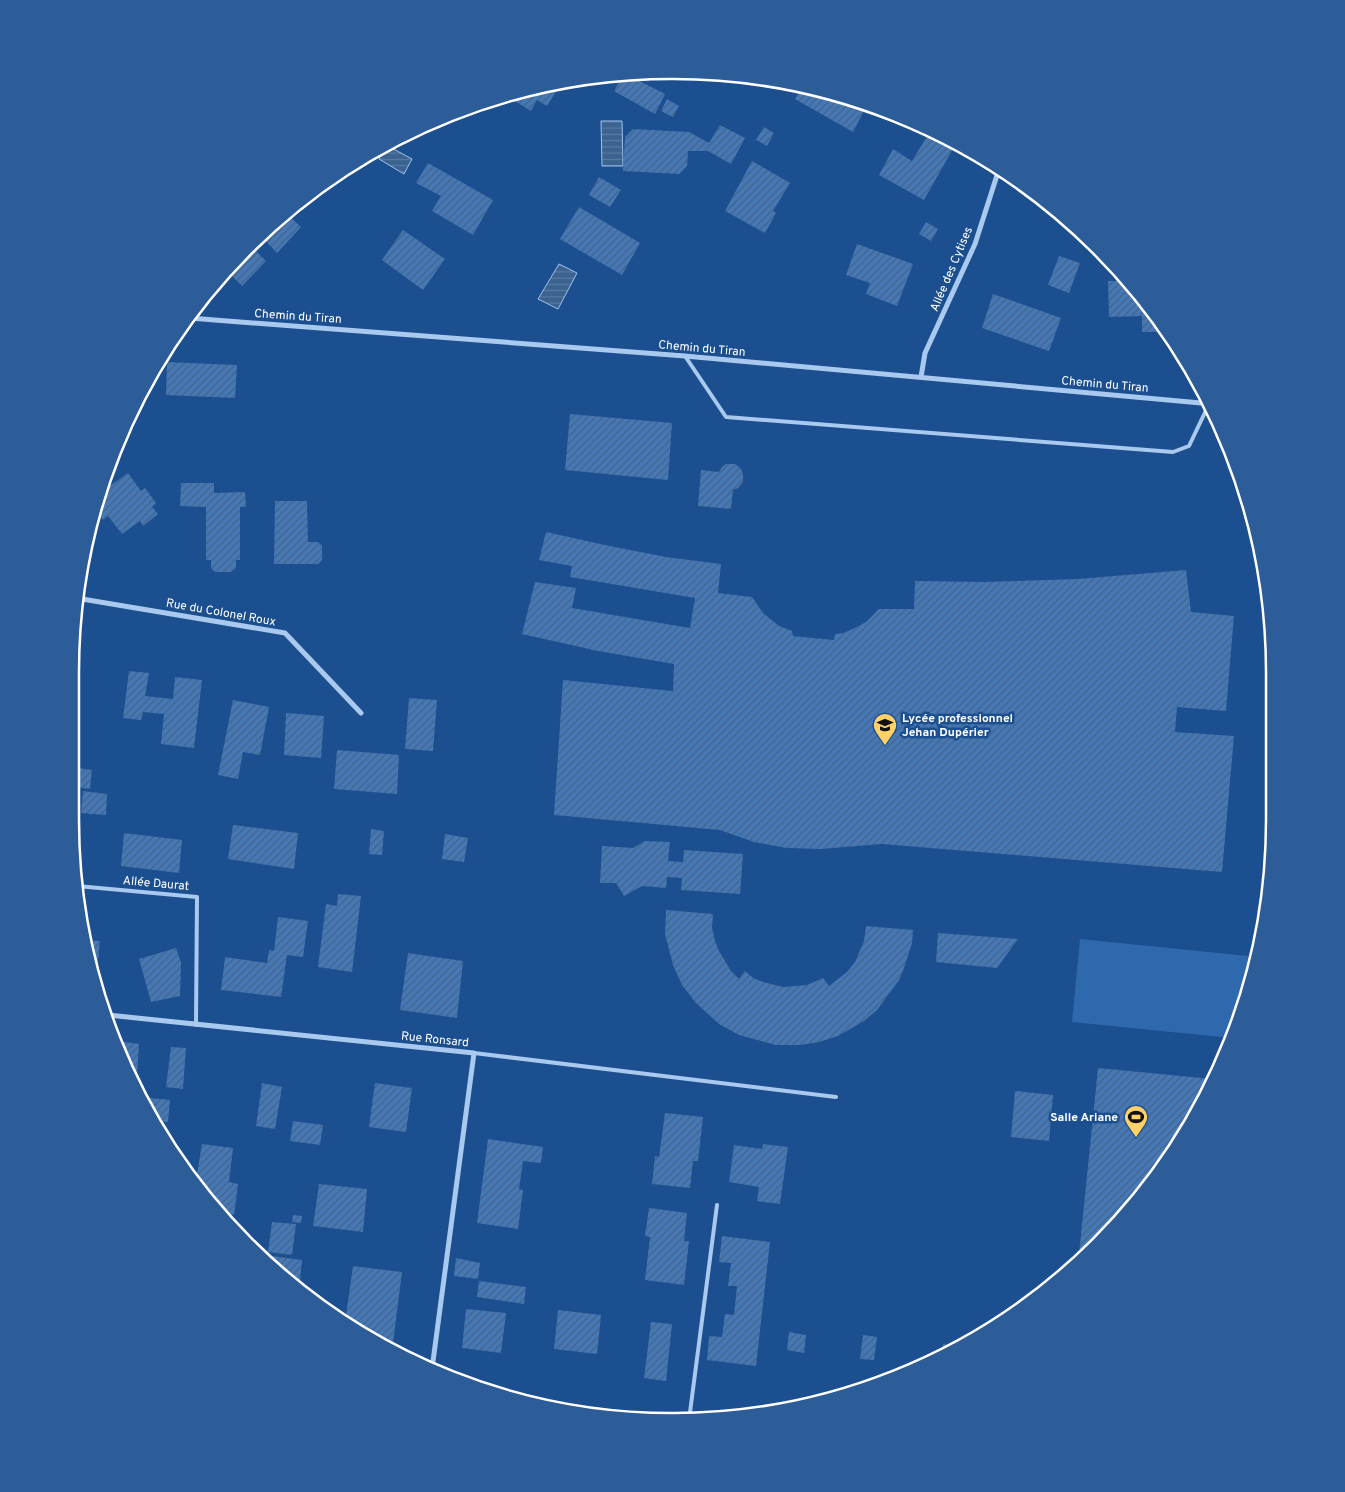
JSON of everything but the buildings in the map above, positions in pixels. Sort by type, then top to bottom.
[{"type":"street","name":"Allée des Cytises","points":[[921,377],[925,353],[975,244],[997,176]]},
{"type":"street","name":"Chemin du Tiran","points":[[196,319],[685,356],[1201,403]]},
{"type":"street","name":"Rue du Colonel Roux","points":[[84,599],[284,634],[361,712]]},
{"type":"street","name":"Rue Ronsard","points":[[112,1015],[474,1054],[433,1362]]},
{"type":"lane","points":[[685,356],[726,417],[1173,452],[1189,446],[1206,412]]},
{"type":"lane","name":"Allée Daurat","points":[[83,887],[197,897],[196,1024]]},
{"type":"lane","points":[[474,1054],[836,1097]]},
{"type":"lane","points":[[690,1413],[717,1205]]},
{"type":"shaded area","points":[[601,121],[622,121],[623,166],[602,166]]},
{"type":"shaded area","points":[[393,149],[412,159],[404,174],[379,159],[381,155]]},
{"type":"shaded area","points":[[559,264],[577,273],[558,309],[538,299]]},
{"type":"shaded area","points":[[1080,939],[1248,956],[1246,973],[1225,1037],[1072,1022]]},
{"type":"place","name":"Lycée professionnel Jehan Dupérier","points":[[885,746]]},
{"type":"place","name":"Salle Ariane","points":[[1136,1138]]}]
